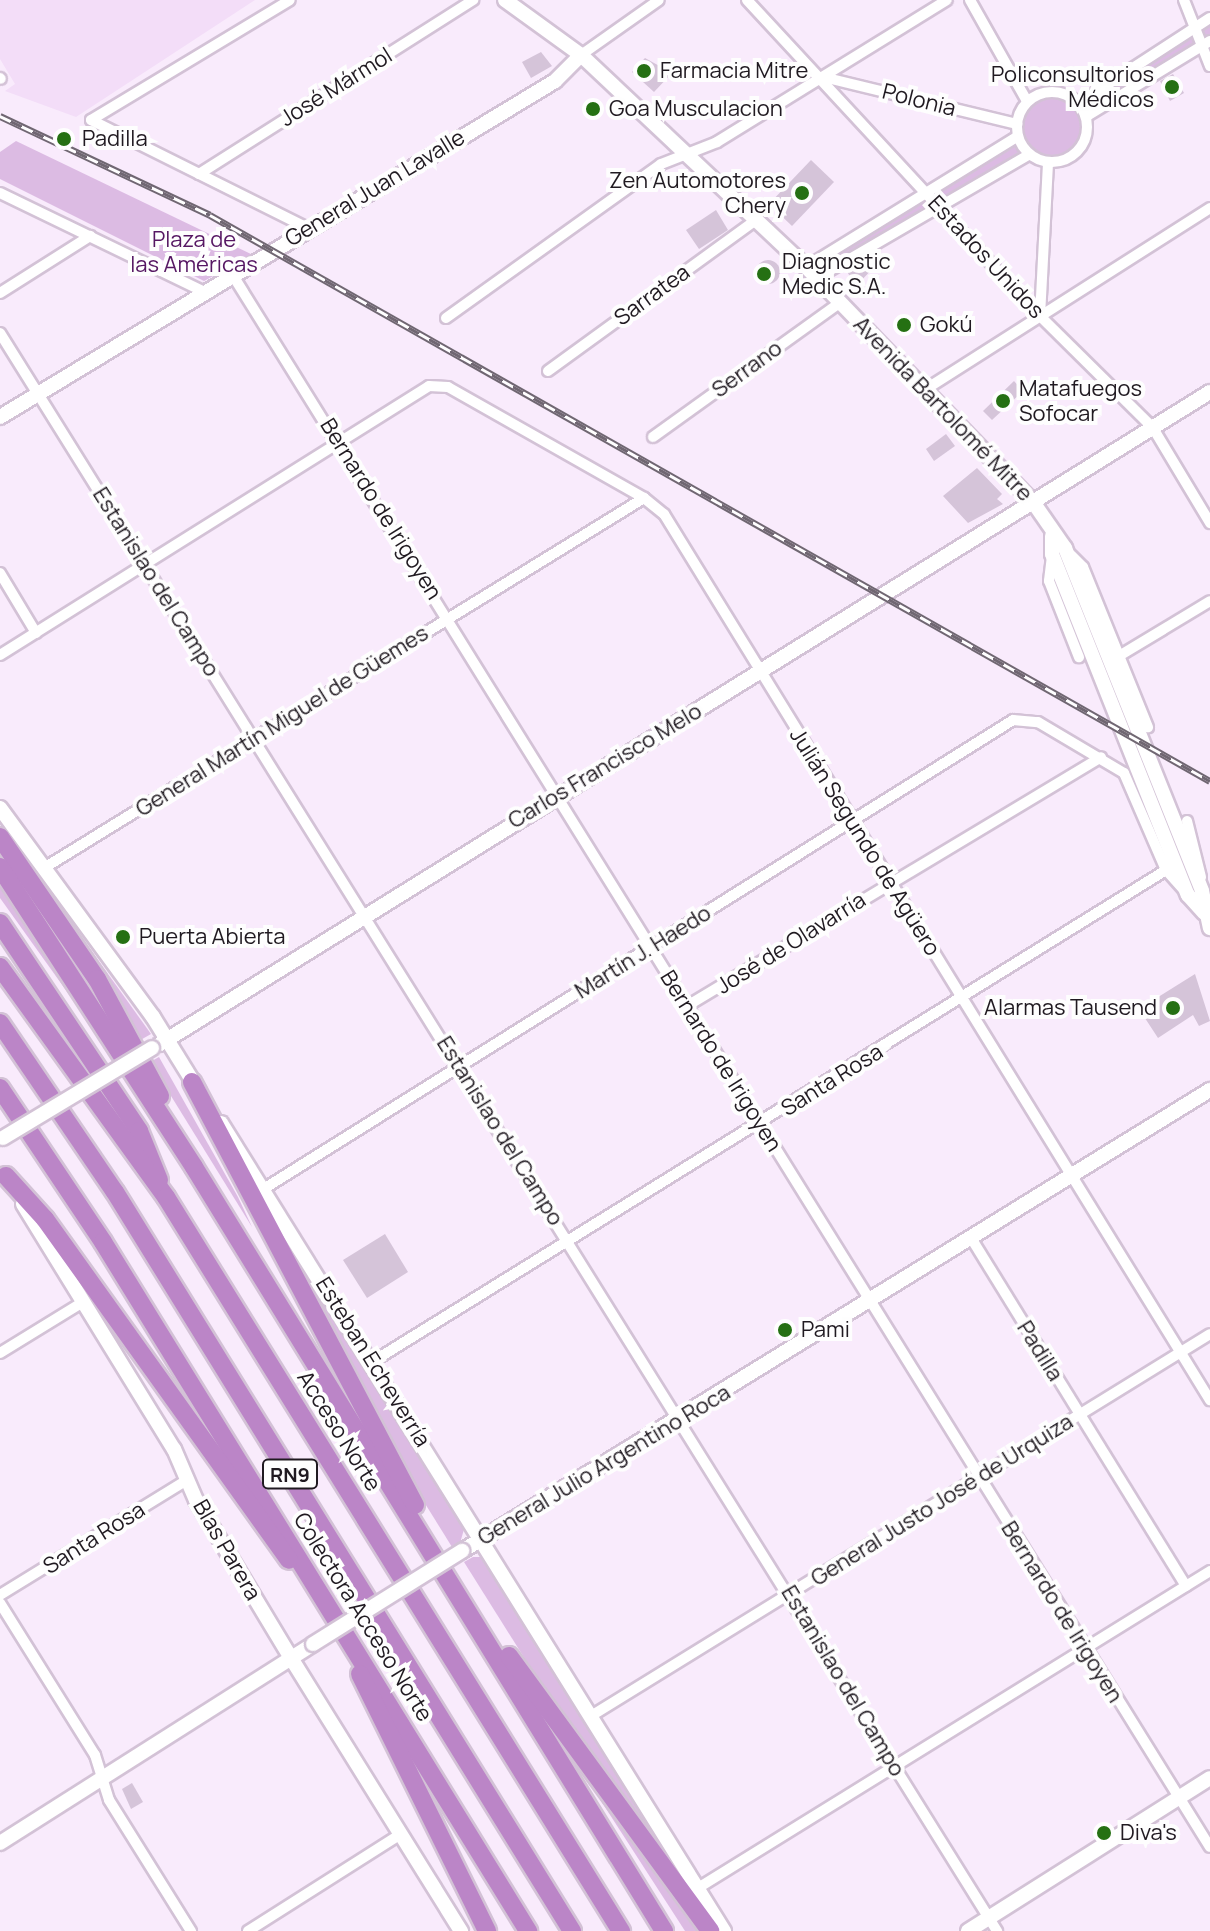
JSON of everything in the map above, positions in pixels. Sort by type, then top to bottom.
[{"type":"highway","points":[[0,837],[97,979],[194,1167]]},
{"type":"highway","points":[[0,867],[194,1167],[440,1562],[664,1931]]},
{"type":"highway","points":[[0,923],[139,1131],[166,1197]]},
{"type":"highway","name":"Acceso Norte","points":[[0,967],[166,1197],[621,1931]]},
{"type":"highway","name":"RN9","points":[[0,1023],[115,1192],[572,1931]]},
{"type":"highway","points":[[192,1082],[402,1477],[440,1562]]},
{"type":"highway","name":"Colectora Acceso Norte","points":[[0,1088],[103,1242],[528,1931]]},
{"type":"highway","points":[[3,1171],[45,1219],[273,1542],[324,1600]]},
{"type":"highway","points":[[450,1579],[710,1931]]},
{"type":"highway","points":[[347,1637],[373,1710],[487,1931]]},
{"type":"street","points":[[290,0],[91,120],[308,228]]},
{"type":"street","name":"José Mármol","points":[[199,174],[473,0]]},
{"type":"street","name":"Avenida Bartolomé Mitre","points":[[505,0],[581,55],[686,153],[841,302],[1033,502],[1052,536],[1210,928]]},
{"type":"street","name":"General Juan Lavalle","points":[[0,417],[203,291],[555,81],[581,55],[659,0]]},
{"type":"street","name":"Estados Unidos","points":[[747,0],[1040,316],[1153,428],[1210,523]]},
{"type":"street","points":[[446,318],[661,164],[717,142],[947,0]]},
{"type":"street","points":[[970,0],[1027,101]]},
{"type":"street","points":[[1184,0],[1193,27],[1205,44],[1210,66]]},
{"type":"street","points":[[1079,103],[1210,18]]},
{"type":"street","points":[[1087,116],[1205,44]]},
{"type":"street","name":"Polonia","points":[[821,77],[1017,124]]},
{"type":"street","points":[[1059,92],[1079,103],[1087,116],[1081,149],[1048,162],[1030,154],[1018,136],[1017,124],[1027,101],[1059,92]]},
{"type":"street","points":[[812,273],[1018,136]]},
{"type":"street","points":[[812,273],[1030,154]]},
{"type":"street","points":[[1040,316],[1048,162]]},
{"type":"street","points":[[0,193],[203,291]]},
{"type":"street","points":[[926,389],[1210,208]]},
{"type":"street","name":"Sarratea","points":[[548,371],[756,220]]},
{"type":"street","points":[[0,293],[90,236]]},
{"type":"street","name":"Bernardo de Irigoyen","points":[[232,274],[339,441],[978,1478],[1210,1847]]},
{"type":"street","name":"Serrano","points":[[653,437],[841,302]]},
{"type":"street","name":"Estanislao del Campo","points":[[0,333],[678,1421],[790,1594],[997,1931]]},
{"type":"street","name":"Julián Segundo de Agüero","points":[[339,441],[429,386],[448,387],[644,498],[664,514],[1210,1400]]},
{"type":"street","name":"Carlos Francisco Melo","points":[[1,1139],[1210,392]]},
{"type":"street","points":[[0,655],[339,441]]},
{"type":"street","name":"General Martín Miguel de Güemes","points":[[44,868],[644,498]]},
{"type":"street","points":[[1079,657],[1049,581],[1058,551],[1083,567],[1148,727]]},
{"type":"street","points":[[0,573],[36,633]]},
{"type":"street","points":[[1119,656],[1210,601]]},
{"type":"street","name":"Martín J. Haedo","points":[[265,1188],[852,821],[1022,719],[1101,757]]},
{"type":"street","points":[[1101,757],[1130,782],[1166,870],[1195,893]]},
{"type":"street","name":"José de Olavarría","points":[[687,1006],[1101,757]]},
{"type":"street","name":"Esteban Echeverría","points":[[0,808],[166,1039],[265,1188],[724,1931]]},
{"type":"street","points":[[1187,821],[1195,893]]},
{"type":"street","name":"Santa Rosa","points":[[372,1362],[963,999],[1166,870]]},
{"type":"street","name":"General Julio Argentino Roca","points":[[0,1843],[481,1539],[678,1421],[1210,1090]]},
{"type":"street","name":"Blas Parera","points":[[3,1171],[291,1658],[461,1931]]},
{"type":"street","name":"Padilla","points":[[971,1238],[1186,1586]]},
{"type":"street","points":[[0,1353],[83,1302]]},
{"type":"street","name":"General Justo José de Urquiza","points":[[591,1716],[1210,1334]]},
{"type":"street","name":"Santa Rosa","points":[[0,1595],[187,1480]]},
{"type":"street","points":[[698,1888],[1210,1571]]},
{"type":"street","points":[[0,1603],[95,1755],[109,1800],[191,1931]]},
{"type":"street","points":[[968,1931],[1210,1778]]},
{"type":"street","points":[[248,1931],[401,1834]]},
{"type":"shaded area","points":[[0,0],[255,0],[76,117],[5,91],[15,84],[0,59]]},
{"type":"green space","points":[[1210,18],[1210,41],[1087,116],[1079,103]]},
{"type":"green space","points":[[1053,96],[1065,98],[1075,105],[1082,115],[1082,139],[1075,149],[1065,156],[1053,158],[1041,156],[1031,149],[1024,139],[1022,127],[1024,115],[1031,105],[1041,98]]},
{"type":"green space","points":[[1018,136],[1030,154],[817,278],[828,255]]},
{"type":"green space","name":"Plaza de las Américas","points":[[16,141],[253,255],[204,281],[0,179],[0,152]]},
{"type":"green space","points":[[0,881],[113,1056],[0,898]]},
{"type":"green space","points":[[48,890],[151,1034],[137,1042]]},
{"type":"green space","points":[[159,1057],[238,1197],[252,1227],[150,1062]]},
{"type":"green space","points":[[296,1248],[465,1526],[460,1543],[452,1547],[411,1481],[290,1251]]},
{"type":"green space","points":[[473,1557],[484,1557],[709,1914],[542,1686],[464,1562]]},
{"type":"green space","points":[[581,1770],[699,1931],[685,1931]]},
{"type":"building","points":[[541,52],[552,66],[531,78],[522,62]]},
{"type":"building","points":[[645,58],[672,73],[654,92],[632,72]]},
{"type":"building","name":"Policonsultorios Médicos","points":[[1173,74],[1184,93],[1170,101],[1160,81]]},
{"type":"building","name":"Zen Automotores Chery","points":[[811,160],[834,182],[792,226],[769,204]]},
{"type":"building","points":[[716,210],[728,230],[699,249],[686,230]]},
{"type":"building","points":[[874,254],[879,262],[856,286],[846,270]]},
{"type":"building","name":"Diagnostic Medic S.A.","points":[[768,260],[776,264],[780,272],[776,280],[768,284],[760,280],[756,272],[760,264]]},
{"type":"building","name":"Matafuegos Sofocar","points":[[1014,381],[1023,391],[992,420],[983,411]]},
{"type":"building","points":[[946,434],[955,446],[934,461],[926,449]]},
{"type":"building","points":[[977,468],[1002,494],[997,499],[1003,504],[968,523],[943,496]]},
{"type":"building","name":"Alarmas Tausend","points":[[1195,974],[1210,1021],[1199,1026],[1193,1015],[1158,1038],[1139,1009]]},
{"type":"building","points":[[385,1234],[408,1272],[367,1298],[343,1260]]},
{"type":"building","points":[[132,1783],[143,1802],[131,1809],[122,1789]]},
{"type":"railway","points":[[0,116],[210,215],[1210,781]]},
{"type":"place","name":"Farmacia Mitre","points":[[644,71]]},
{"type":"place","name":"Policonsultorios Médicos","points":[[1172,87]]},
{"type":"place","name":"Goa Musculacion","points":[[593,109]]},
{"type":"place","name":"Padilla","points":[[64,139]]},
{"type":"place","name":"Zen Automotores Chery","points":[[802,193]]},
{"type":"place","name":"Diagnostic Medic S.A.","points":[[764,274]]},
{"type":"place","name":"Gokú","points":[[904,325]]},
{"type":"place","name":"Matafuegos Sofocar","points":[[1003,401]]},
{"type":"place","name":"Puerta Abierta","points":[[123,937]]},
{"type":"place","name":"Alarmas Tausend","points":[[1173,1008]]},
{"type":"place","name":"Pami","points":[[785,1330]]},
{"type":"place","name":"Diva's","points":[[1104,1833]]}]
